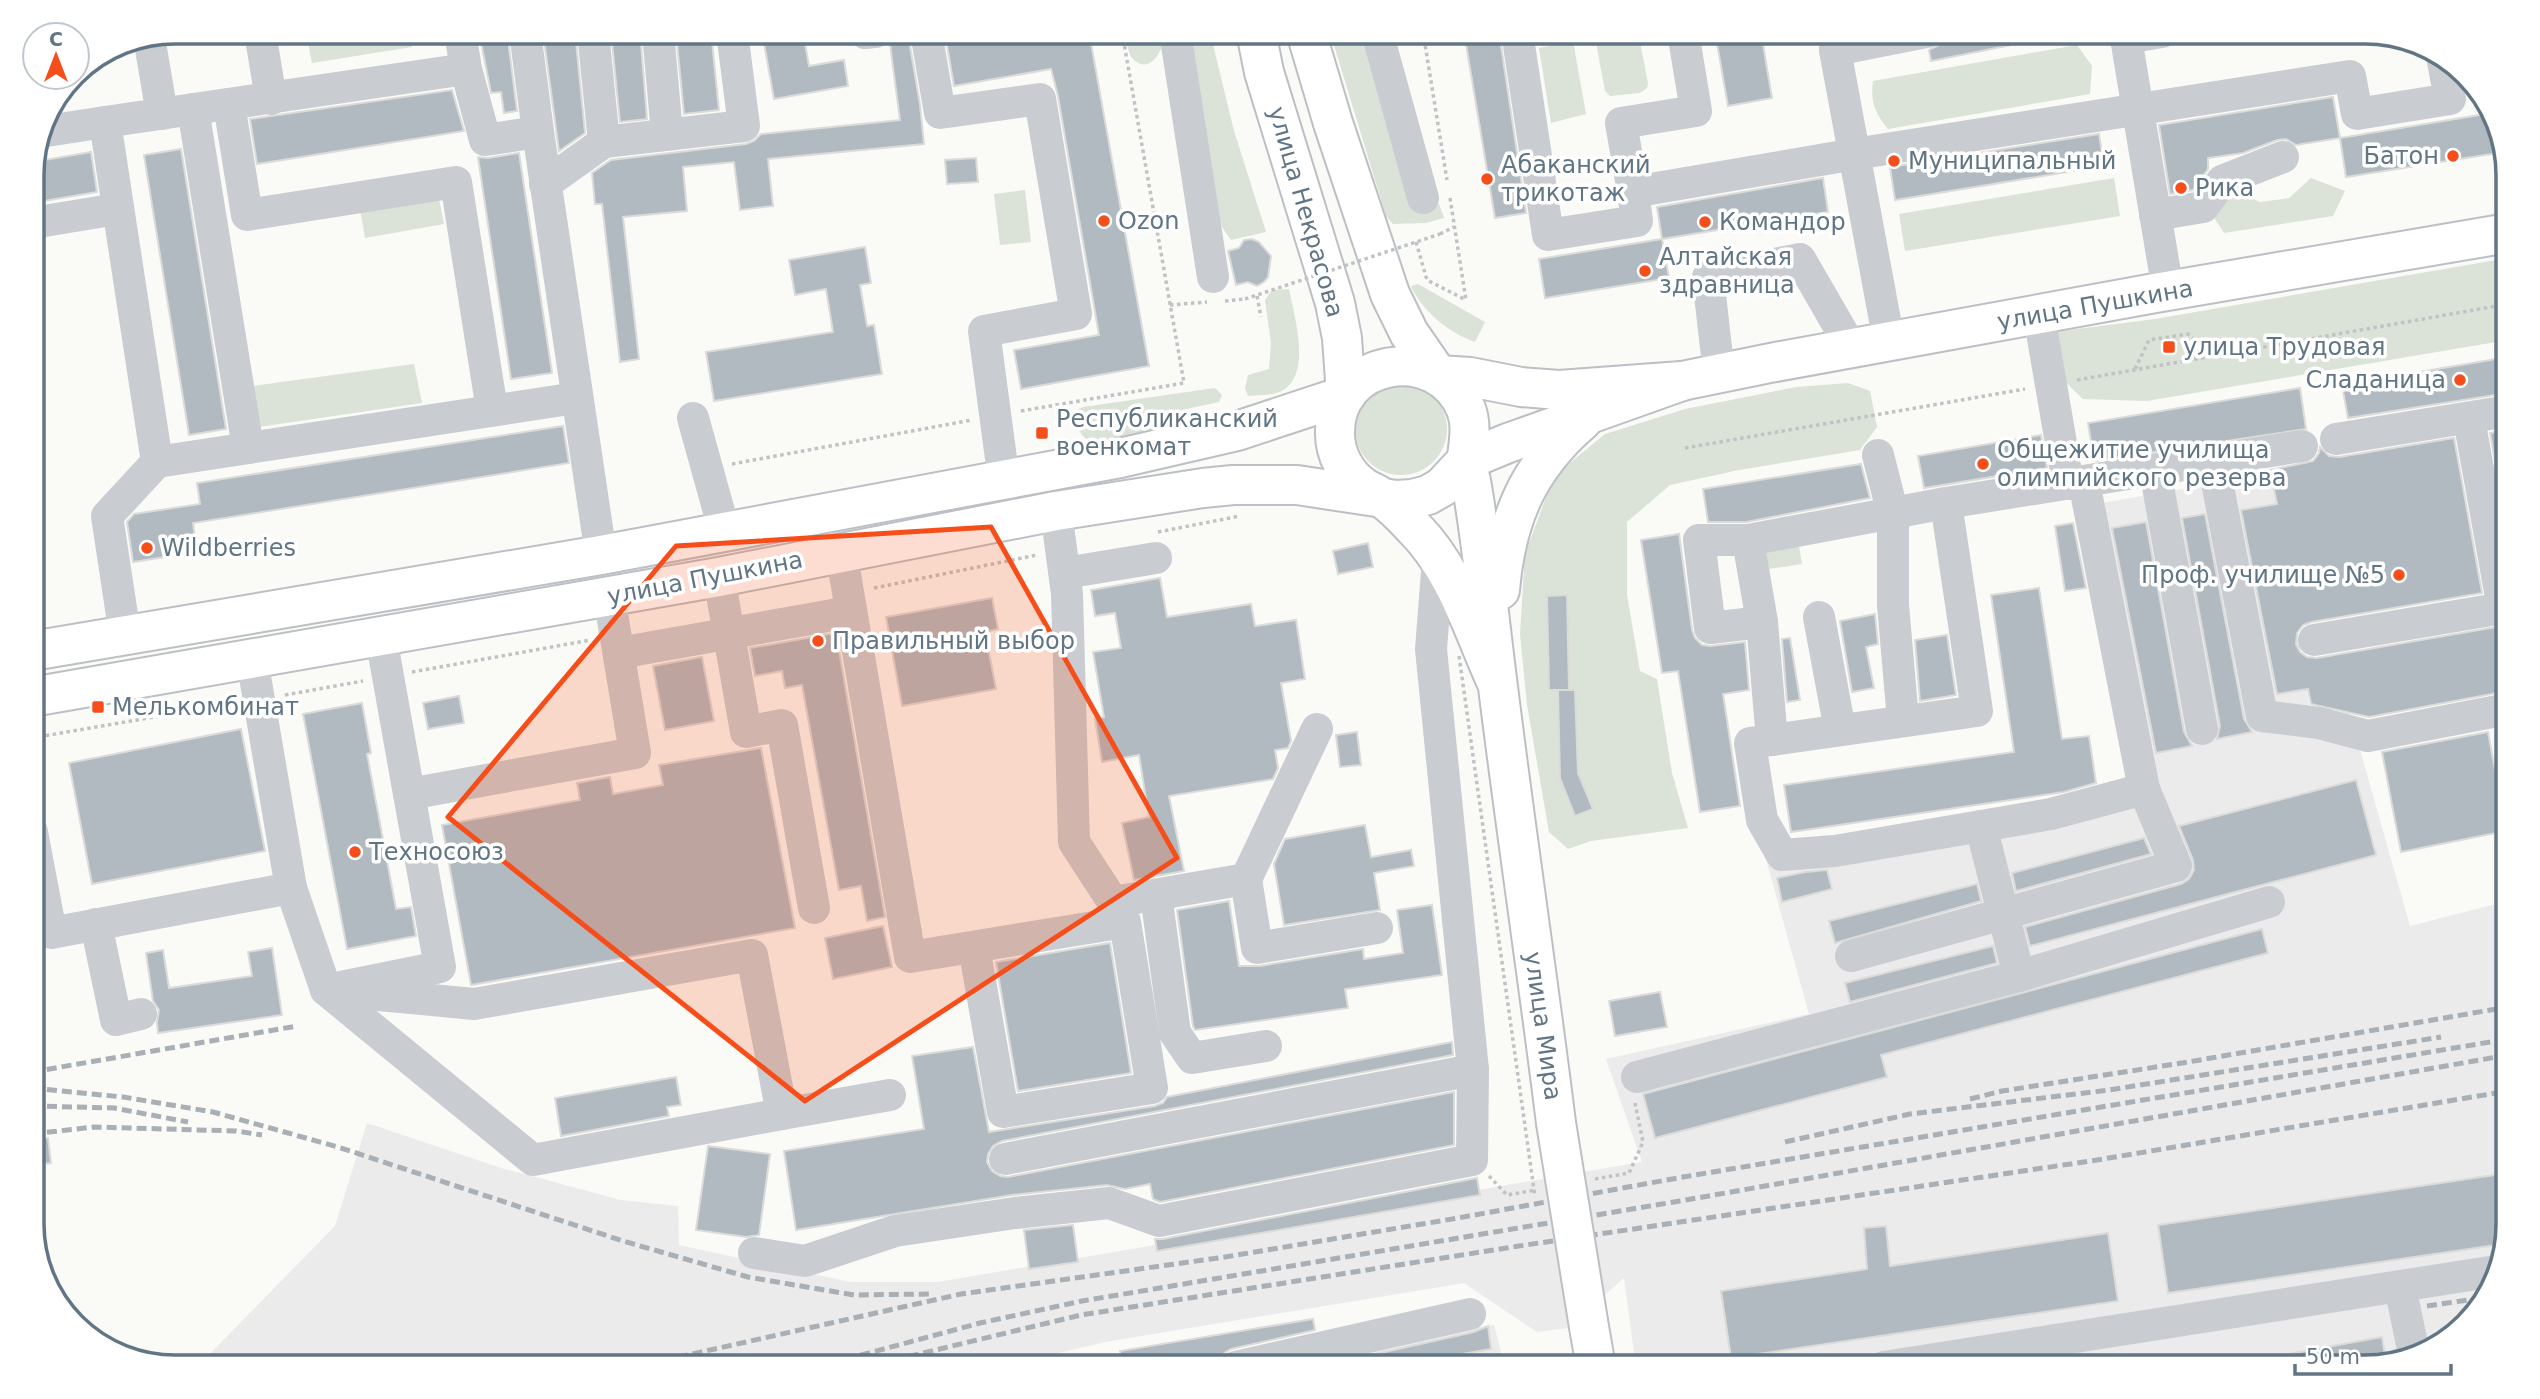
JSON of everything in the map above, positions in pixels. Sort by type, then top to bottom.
[{"type":"main road","name":"улица Некрасова","points":[[1258,44],[1264,72],[1335,303],[1342,338],[1346,395]]},
{"type":"main road","name":"улица Некрасова","points":[[1310,44],[1333,124],[1390,294],[1409,333],[1438,375]]},
{"type":"main road","name":"улица Пушкина","points":[[1682,381],[2168,291],[2496,235]]},
{"type":"main road","points":[[1497,683],[1452,579],[1414,528],[1380,496],[1362,486],[1348,472],[1338,454],[1335,434],[1337,414],[1346,395],[1360,380],[1378,369],[1398,365],[1419,367],[1438,375],[1559,390],[1682,381]]},
{"type":"main road","points":[[1438,375],[1456,392],[1468,414],[1470,430],[1467,460],[1488,586],[1497,683]]},
{"type":"main road","points":[[1380,496],[1396,500],[1428,495],[1442,487],[1467,460],[1591,412],[1682,381]]},
{"type":"main road","name":"улица Пушкина","points":[[44,649],[601,555],[1004,481],[1194,443],[1346,395]]},
{"type":"main road","points":[[1497,683],[1502,571],[1506,547],[1524,490],[1564,436],[1591,412]]},
{"type":"main road","name":"улица Пушкина","points":[[44,695],[719,577],[1056,511],[1233,485],[1297,485],[1380,496]]},
{"type":"main road","name":"улица Мира","points":[[1497,683],[1556,1123],[1594,1355]]},
{"type":"street","points":[[262,44],[271,99]]},
{"type":"street","points":[[462,44],[485,140],[538,132]]},
{"type":"street","points":[[527,44],[576,398],[601,555]]},
{"type":"street","points":[[594,44],[604,142]]},
{"type":"street","points":[[659,44],[667,134]]},
{"type":"street","points":[[545,184],[604,142],[744,125],[734,44]]},
{"type":"street","points":[[928,44],[940,113],[1040,99],[1076,314],[984,331],[1004,481]]},
{"type":"street","points":[[1177,44],[1213,276]]},
{"type":"street","points":[[1380,44],[1423,198]]},
{"type":"street","points":[[1519,44],[1548,235],[1637,222],[1621,123],[1696,111],[1685,44]]},
{"type":"street","points":[[1838,44],[1853,154],[1889,342]]},
{"type":"street","points":[[2126,44],[2168,291]]},
{"type":"street","points":[[150,46],[162,114]]},
{"type":"street","points":[[52,130],[466,69]]},
{"type":"street","points":[[1633,192],[2137,108],[2350,76],[2357,114],[2450,99],[2445,71]]},
{"type":"street","points":[[229,104],[247,215]]},
{"type":"street","points":[[193,109],[248,448]]},
{"type":"street","points":[[105,122],[157,462]]},
{"type":"street","points":[[2155,215],[2203,207],[2222,181],[2283,157]]},
{"type":"street","points":[[212,220],[456,182],[492,410]]},
{"type":"street","points":[[44,221],[117,209]]},
{"type":"street","points":[[1719,374],[1708,276],[1787,261],[1800,259],[1852,349]]},
{"type":"street","points":[[1851,956],[2176,866],[2144,789],[2076,483],[2051,384],[2039,315]]},
{"type":"street","points":[[125,635],[107,516],[157,462],[576,398]]},
{"type":"street","points":[[2336,439],[2496,413]]},
{"type":"street","points":[[693,418],[725,533]]},
{"type":"street","points":[[2469,419],[2496,565]]},
{"type":"street","points":[[1762,622],[1710,628],[1699,540],[1748,540],[1946,503],[2302,446]]},
{"type":"street","points":[[1878,455],[1893,514],[1893,605],[1903,720]]},
{"type":"street","points":[[2213,461],[2262,716],[2319,723],[2368,736],[2496,711]]},
{"type":"street","points":[[2155,470],[2202,729]]},
{"type":"street","points":[[1946,503],[1977,711],[1750,743],[1762,820],[1782,855],[1835,850],[2051,814],[2144,789]]},
{"type":"street","points":[[1056,511],[1067,594],[1074,842],[1113,902],[1246,879]]},
{"type":"street","points":[[1748,540],[1762,622],[1772,740]]},
{"type":"street","points":[[841,551],[910,957],[1125,922],[1152,1088],[1003,1112],[974,947]]},
{"type":"street","points":[[1065,573],[1156,558]]},
{"type":"street","points":[[754,1253],[806,1261],[895,1231],[1015,1213],[1109,1203],[1159,1221],[1472,1160],[1473,1070],[1431,649],[1438,559]]},
{"type":"street","points":[[719,577],[746,732],[782,725],[814,908]]},
{"type":"street","points":[[409,794],[635,753],[610,596]]},
{"type":"street","points":[[2314,640],[2496,609]]},
{"type":"street","points":[[619,653],[850,612]]},
{"type":"street","points":[[1819,617],[1840,730]]},
{"type":"street","points":[[326,990],[440,967],[381,637]]},
{"type":"street","points":[[252,659],[291,888],[326,990],[533,1160],[890,1096]]},
{"type":"street","points":[[1317,729],[1246,879],[1257,948],[1377,928]]},
{"type":"street","points":[[1981,826],[2018,976]]},
{"type":"street","points":[[44,896],[51,933],[291,888]]},
{"type":"street","points":[[1156,895],[1175,1034],[1192,1058],[1266,1046]]},
{"type":"street","points":[[1637,1077],[2018,976],[2269,902]]},
{"type":"street","points":[[96,924],[116,1020],[141,1014]]},
{"type":"street","points":[[326,990],[474,1004],[752,955],[782,1114]]},
{"type":"street","points":[[1005,1159],[1473,1070]]},
{"type":"street","points":[[1960,1355],[2487,1272]]},
{"type":"street","points":[[2400,1286],[2412,1346]]},
{"type":"street","points":[[1322,1355],[1470,1314]]},
{"type":"path","points":[[706,469],[1184,383],[1124,44]]},
{"type":"path","points":[[1416,242],[1427,280],[1466,300],[1425,44]]},
{"type":"path","points":[[1245,299],[1440,234],[1454,226]]},
{"type":"path","points":[[1257,296],[1261,317]]},
{"type":"path","points":[[1685,448],[2496,306]]},
{"type":"path","points":[[2135,369],[2149,340],[2188,334],[2215,356]]},
{"type":"path","points":[[1459,656],[1535,1197]]},
{"type":"highlighted area","points":[[991,527],[1177,858],[805,1101],[448,817],[676,546]]},
{"type":"shaded area","points":[[308,44],[411,44],[412,47],[312,63]]},
{"type":"shaded area","points":[[1128,44],[1163,44],[1156,57],[1146,64],[1134,60]]},
{"type":"shaded area","points":[[1189,44],[1213,44],[1234,131],[1266,232],[1231,240],[1220,224]]},
{"type":"shaded area","points":[[1334,44],[1367,44],[1416,201],[1439,204],[1444,218],[1426,223],[1393,224],[1386,216]]},
{"type":"shaded area","points":[[1574,44],[1586,114],[1551,123],[1539,48]]},
{"type":"shaded area","points":[[1596,44],[1640,44],[1647,88],[1640,93],[1610,96],[1605,91]]},
{"type":"shaded area","points":[[2077,45],[2092,66],[2090,94],[1888,129],[1874,107],[1873,81]]},
{"type":"shaded area","points":[[2114,178],[2120,216],[1905,251],[1899,214]]},
{"type":"shaded area","points":[[2311,178],[2345,191],[2333,216],[2224,233],[2209,210],[2236,191],[2260,202],[2289,198]]},
{"type":"shaded area","points":[[437,189],[444,224],[365,238],[359,203]]},
{"type":"shaded area","points":[[1025,190],[1031,242],[1000,245],[994,194]]},
{"type":"shaded area","points":[[2496,260],[2496,342],[2147,401],[2083,399],[2057,374],[2046,333],[2155,319]]},
{"type":"shaded area","points":[[1418,284],[1485,322],[1475,342],[1446,327],[1429,312],[1411,286]]},
{"type":"shaded area","points":[[1289,289],[1299,342],[1297,369],[1293,380],[1281,391],[1248,396],[1245,388],[1248,375],[1269,369],[1271,343],[1265,300],[1272,290]]},
{"type":"shaded area","points":[[414,364],[422,403],[253,428],[244,387]]},
{"type":"shaded area","points":[[1401,383],[1427,391],[1439,403],[1447,429],[1439,455],[1427,467],[1401,475],[1375,467],[1363,455],[1355,429],[1363,403],[1375,391]]},
{"type":"shaded area","points":[[1848,383],[1870,391],[1877,427],[1860,450],[1739,470],[1670,485],[1627,522],[1627,595],[1640,671],[1657,679],[1672,773],[1688,828],[1591,841],[1568,849],[1549,832],[1527,705],[1520,634],[1525,554],[1554,476],[1605,434],[1685,409],[1796,387]]},
{"type":"shaded area","points":[[1215,388],[1222,395],[1219,402],[1186,409],[1163,429],[1094,444],[1082,434],[1076,422],[1074,411],[1083,407]]},
{"type":"shaded area","points":[[2272,473],[2311,716],[2349,711],[2410,926],[2496,904],[2495,1241],[2492,1258],[2479,1290],[2458,1317],[2431,1338],[2399,1351],[2365,1355],[1634,1355],[1624,1278],[1567,1328],[1537,1332],[1464,1283],[1105,1342],[1050,1355],[209,1355],[335,1226],[367,1123],[501,1168],[621,1200],[678,1206],[679,1245],[850,1282],[938,1282],[1642,1162],[1606,1059],[1809,1014],[1765,856],[2130,788],[2091,505]]},
{"type":"shaded area","points":[[1799,546],[1802,564],[1769,569],[1766,552]]},
{"type":"shaded area","points":[[1494,1325],[1502,1355],[1329,1355],[1329,1352]]},
{"type":"building","points":[[481,44],[509,44],[517,111],[504,113],[501,92],[491,93]]},
{"type":"building","points":[[545,44],[576,44],[585,133],[559,151]]},
{"type":"building","points":[[612,44],[641,44],[647,119],[620,122]]},
{"type":"building","points":[[677,44],[712,44],[719,110],[684,114]]},
{"type":"building","points":[[764,44],[805,44],[809,66],[844,60],[848,86],[774,99]]},
{"type":"building","points":[[890,44],[910,44],[924,144],[768,159],[773,206],[740,210],[734,162],[683,167],[687,211],[623,217],[639,359],[620,362],[602,204],[595,204],[592,173],[611,160],[746,144],[761,134],[900,120]]},
{"type":"building","points":[[947,44],[1091,44],[1149,366],[1021,389],[1014,350],[1099,335],[1058,96],[1051,69],[954,86]]},
{"type":"building","points":[[1466,44],[1501,44],[1526,213],[1495,218]]},
{"type":"building","points":[[1717,44],[1763,44],[1772,98],[1728,106]]},
{"type":"building","points":[[2016,44],[1931,61],[1929,50],[1939,45]]},
{"type":"building","points":[[452,90],[464,131],[257,164],[250,119]]},
{"type":"building","points":[[2333,97],[2340,138],[2296,145],[2286,139],[2277,140],[2243,153],[2208,158],[2208,169],[2193,190],[2170,194],[2159,125]]},
{"type":"building","points":[[2482,115],[2494,154],[2346,177],[2340,138]]},
{"type":"building","points":[[2099,134],[2104,166],[1895,200],[1890,167]]},
{"type":"building","points":[[181,149],[226,429],[189,435],[144,155]]},
{"type":"building","points":[[91,152],[97,192],[44,201],[45,160]]},
{"type":"building","points":[[519,153],[552,373],[511,379],[478,157]]},
{"type":"building","points":[[976,158],[978,182],[947,184],[945,160]]},
{"type":"building","points":[[1823,178],[1828,212],[1662,239],[1657,207]]},
{"type":"building","points":[[1662,239],[1669,278],[1545,298],[1539,259]]},
{"type":"building","points":[[1244,240],[1259,242],[1271,256],[1268,277],[1257,286],[1248,282],[1236,285],[1228,251],[1239,248]]},
{"type":"building","points":[[865,247],[871,283],[860,285],[867,326],[874,325],[882,374],[714,401],[706,352],[833,332],[826,289],[795,295],[789,260]]},
{"type":"building","points":[[2496,359],[2496,395],[2348,418],[2342,385]]},
{"type":"building","points":[[2300,388],[2306,429],[2094,461],[2088,423]]},
{"type":"building","points":[[563,426],[569,463],[193,523],[197,552],[133,562],[127,522],[134,514],[200,504],[197,483]]},
{"type":"building","points":[[2496,432],[2496,467],[2490,433]]},
{"type":"building","name":"Общежитие училища олимпийского резерва","points":[[2041,435],[2047,468],[1924,488],[1918,456]]},
{"type":"building","name":"Проф. училище №5","points":[[2454,438],[2482,593],[2311,622],[2303,625],[2297,633],[2296,644],[2300,652],[2307,657],[2317,658],[2496,627],[2496,693],[2369,717],[2311,704],[2308,689],[2277,694],[2241,510],[2277,504],[2270,470],[2313,461],[2320,447],[2329,456],[2339,457]]},
{"type":"building","points":[[1861,464],[1870,498],[1746,522],[1708,522],[1703,489]]},
{"type":"building","points":[[2205,514],[2244,719],[2252,732],[2217,739],[2220,726],[2182,518]]},
{"type":"building","points":[[2146,522],[2184,732],[2192,746],[2156,753],[2112,528]]},
{"type":"building","points":[[2073,523],[2086,588],[2065,591],[2055,526]]},
{"type":"building","points":[[1679,534],[1695,638],[1702,645],[1711,646],[1745,642],[1749,690],[1723,694],[1740,806],[1700,812],[1678,671],[1662,673],[1641,540]]},
{"type":"building","points":[[1368,543],[1373,567],[1338,574],[1333,551]]},
{"type":"building","points":[[1160,578],[1167,617],[1251,604],[1255,626],[1296,620],[1305,679],[1281,683],[1291,741],[1288,748],[1275,750],[1278,768],[1273,779],[1169,796],[1184,871],[1134,880],[1122,823],[1149,817],[1139,755],[1102,762],[1095,719],[1104,717],[1093,652],[1121,648],[1115,613],[1095,616],[1091,590]]},
{"type":"building","points":[[2039,588],[2062,739],[2089,736],[2096,783],[2064,792],[1791,832],[1784,785],[2014,752],[1991,595]]},
{"type":"building","points":[[1567,595],[1569,690],[1549,690],[1547,596]]},
{"type":"building","points":[[992,598],[998,629],[985,632],[996,689],[902,706],[886,617]]},
{"type":"building","points":[[1875,614],[1878,644],[1866,647],[1874,688],[1852,692],[1840,621]]},
{"type":"building","points":[[836,633],[885,917],[867,921],[861,886],[839,890],[802,685],[785,688],[782,671],[755,676],[750,648]]},
{"type":"building","points":[[1947,635],[1956,695],[1920,701],[1915,640]]},
{"type":"building","points":[[1790,638],[1800,700],[1787,702],[1782,639]]},
{"type":"building","points":[[702,657],[714,721],[665,730],[653,666]]},
{"type":"building","points":[[1558,690],[1575,690],[1578,773],[1593,809],[1575,816],[1560,778]]},
{"type":"building","points":[[459,696],[464,723],[428,729],[423,703]]},
{"type":"building","points":[[362,703],[371,753],[367,754],[396,909],[411,907],[416,936],[347,949],[303,714]]},
{"type":"building","points":[[241,729],[265,851],[92,884],[69,763]]},
{"type":"building","points":[[1357,732],[1361,765],[1340,767],[1336,735]]},
{"type":"building","points":[[2488,732],[2496,776],[2496,833],[2401,852],[2382,752]]},
{"type":"building","points":[[761,748],[795,928],[471,985],[442,825],[580,800],[577,783],[610,777],[613,794],[663,785],[659,765]]},
{"type":"building","points":[[2356,780],[2376,855],[2030,946],[2025,927],[2181,884],[2189,879],[2194,870],[2193,860],[2179,826]]},
{"type":"building","points":[[1365,825],[1371,857],[1411,850],[1414,866],[1374,873],[1380,910],[1284,925],[1274,864],[1285,839]]},
{"type":"building","points":[[2144,838],[2151,854],[2016,891],[2012,873]]},
{"type":"building","points":[[1827,870],[1832,889],[1782,902],[1777,878]]},
{"type":"building","points":[[1977,884],[1981,901],[1835,943],[1829,921]]},
{"type":"building","points":[[1229,901],[1239,966],[1260,966],[1363,949],[1364,959],[1403,953],[1397,910],[1432,905],[1442,975],[1345,989],[1348,1008],[1195,1030],[1177,910]]},
{"type":"building","points":[[883,926],[892,967],[833,979],[825,938]]},
{"type":"building","points":[[2262,929],[2268,953],[1881,1055],[1887,1077],[1655,1138],[1643,1094]]},
{"type":"building","points":[[1110,943],[1131,1073],[1018,1091],[996,962]]},
{"type":"building","points":[[1993,946],[1997,963],[1850,1002],[1845,983]]},
{"type":"building","points":[[272,948],[282,1015],[158,1033],[159,1010],[153,1001],[146,953],[163,950],[169,988],[252,976],[248,952]]},
{"type":"building","points":[[1660,992],[1667,1027],[1615,1036],[1609,1001]]},
{"type":"building","points":[[1452,1042],[1453,1055],[1002,1141],[993,1146],[987,1162],[992,1171],[1008,1177],[1454,1092],[1454,1145],[1160,1202],[1153,1199],[1150,1184],[1125,1189],[1107,1185],[1012,1195],[796,1230],[784,1151],[924,1129],[912,1056],[973,1047],[989,1132],[1155,1106],[1163,1103],[1167,1097]]},
{"type":"building","points":[[676,1077],[681,1105],[667,1107],[669,1116],[561,1136],[555,1098]]},
{"type":"building","points":[[44,1138],[48,1138],[51,1163],[44,1164]]},
{"type":"building","points":[[708,1146],[770,1154],[759,1235],[746,1237],[696,1230]]},
{"type":"building","points":[[2496,1175],[2494,1245],[2168,1293],[2158,1225]]},
{"type":"building","points":[[1477,1178],[1480,1195],[1157,1251],[1155,1239]]},
{"type":"building","points":[[1073,1225],[1078,1262],[1029,1269],[1024,1230]]},
{"type":"building","points":[[1886,1226],[1890,1266],[2108,1233],[2118,1301],[1751,1355],[1731,1355],[1721,1291],[1867,1269],[1864,1228]]},
{"type":"building","points":[[1313,1319],[1315,1330],[1231,1349],[1221,1355],[1120,1355],[1120,1351]]},
{"type":"building","points":[[1488,1326],[1491,1349],[1456,1355],[1371,1355],[1474,1332]]},
{"type":"building","points":[[2382,1337],[2385,1354],[2365,1355],[2284,1355]]},
{"type":"railway","points":[[1970,1099],[2002,1091],[2496,1009]]},
{"type":"railway","points":[[44,1070],[297,1026]]},
{"type":"railway","points":[[1785,1142],[1910,1114],[2109,1090],[2441,1037]]},
{"type":"railway","points":[[688,1355],[961,1294],[1225,1257],[1683,1177],[2496,1041]]},
{"type":"railway","points":[[861,1355],[980,1323],[1082,1301],[1680,1201],[2496,1057]]},
{"type":"railway","points":[[44,1089],[123,1097],[213,1112],[338,1147],[623,1241],[748,1277],[854,1295],[931,1294]]},
{"type":"railway","points":[[915,1355],[1081,1315],[1519,1246],[2097,1160],[2496,1093]]},
{"type":"railway","points":[[44,1106],[114,1108],[188,1122]]},
{"type":"railway","points":[[44,1133],[94,1127],[236,1131],[262,1135]]},
{"type":"railway","points":[[2427,1306],[2472,1299]]},
{"type":"place","name":"Батон","points":[[2453,156]]},
{"type":"place","name":"Муниципальный","points":[[1894,161]]},
{"type":"place","name":"Абаканский трикотаж","points":[[1487,179]]},
{"type":"place","name":"Рика","points":[[2181,188]]},
{"type":"place","name":"Ozon","points":[[1104,221]]},
{"type":"place","name":"Командор","points":[[1705,222]]},
{"type":"place","name":"Алтайская здравница","points":[[1645,271]]},
{"type":"place","name":"улица Трудовая","points":[[2169,347]]},
{"type":"place","name":"Сладаница","points":[[2460,380]]},
{"type":"place","name":"Республиканский военкомат","points":[[1042,433]]},
{"type":"place","name":"Общежитие училища олимпийского резерва","points":[[1983,464]]},
{"type":"place","name":"Wildberries","points":[[147,548]]},
{"type":"place","name":"Проф. училище №5","points":[[2399,575]]},
{"type":"place","name":"Правильный выбор","points":[[818,641]]},
{"type":"place","name":"Мелькомбинат","points":[[98,707]]},
{"type":"place","name":"Техносоюз","points":[[355,852]]}]
